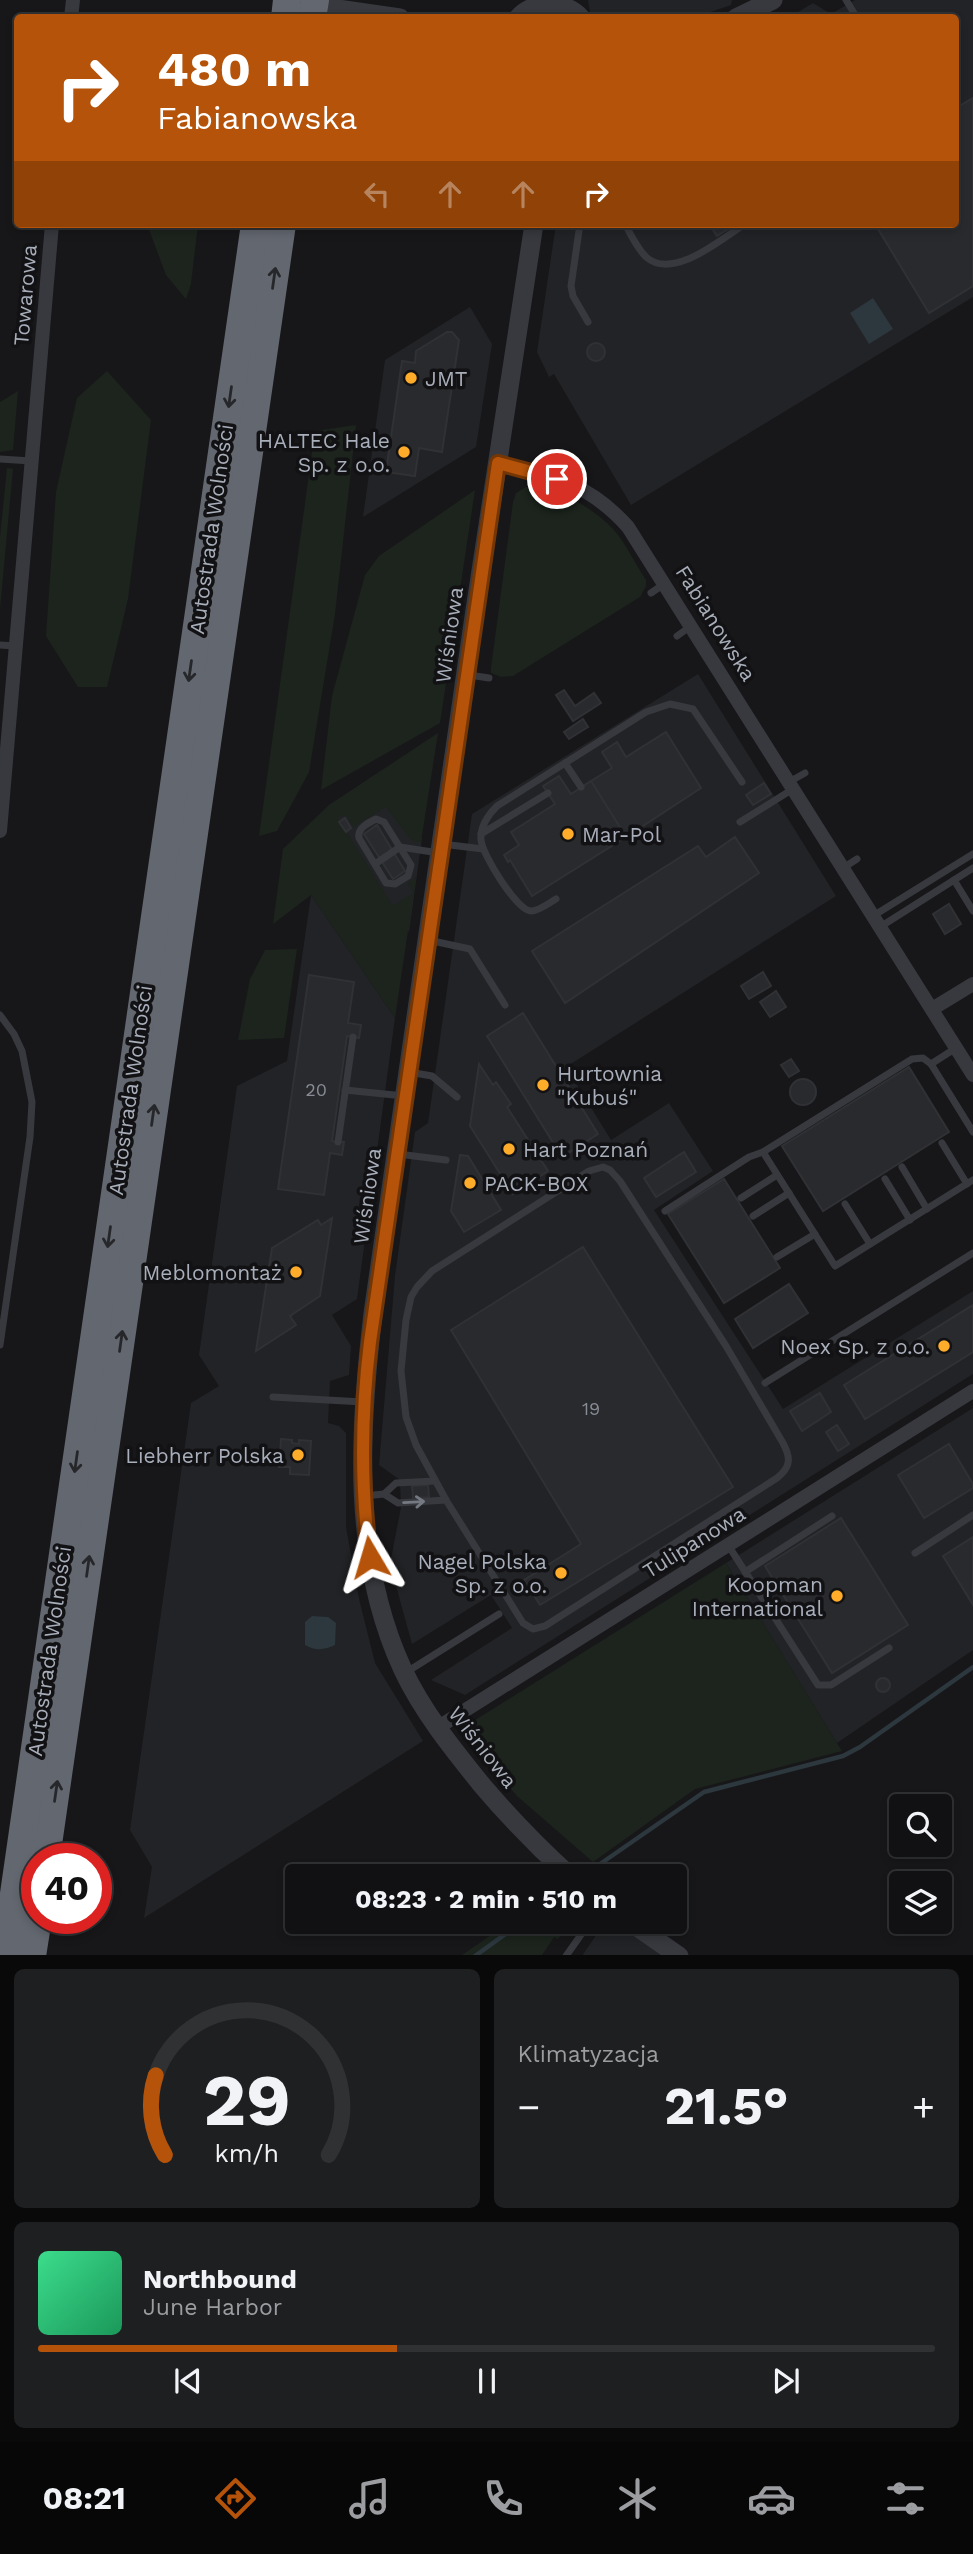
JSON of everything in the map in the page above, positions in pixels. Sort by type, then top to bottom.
[{"type":"highway","name":"Autostrada Wolności","points":[[48,1843],[161,971],[198,711],[255,228]]},
{"type":"highway","name":"Autostrada Wolności","points":[[198,711],[281,228]]},
{"type":"highway","name":"Autostrada Wolności","points":[[5,1955],[161,971]]},
{"type":"highway","points":[[32,1955],[35,1934]]},
{"type":"street","points":[[279,0],[374,14]]},
{"type":"street","points":[[744,14],[773,0]]},
{"type":"street","points":[[522,14],[540,2],[556,1],[578,10]]},
{"type":"street","name":"Towarowa","points":[[0,831],[7,646],[31,461],[52,228]]},
{"type":"street","points":[[498,463],[533,228]]},
{"type":"street","name":"Fabianowska","points":[[498,463],[572,484],[598,497],[628,527],[973,1074]]},
{"type":"street","name":"Wiśniowa","points":[[498,463],[373,1313],[364,1402],[363,1496],[377,1594],[391,1640],[405,1673],[438,1728],[527,1837],[557,1864]]},
{"type":"street","points":[[932,1009],[973,984]]},
{"type":"street","name":"Tulipanowa","points":[[438,1728],[973,1391]]},
{"type":"street","points":[[648,1934],[679,1955]]},
{"type":"lane","points":[[579,228],[571,286],[573,296],[588,322]]},
{"type":"lane","points":[[628,228],[648,258],[666,266],[684,262],[739,228]]},
{"type":"lane","points":[[0,459],[31,461]]},
{"type":"lane","points":[[651,593],[664,584]]},
{"type":"lane","points":[[677,636],[691,626]]},
{"type":"lane","points":[[466,674],[489,678]]},
{"type":"lane","points":[[556,899],[535,911],[523,909],[511,896],[483,849],[481,834],[488,816],[497,806],[565,763],[654,708],[678,705],[693,709],[699,716],[742,782]]},
{"type":"lane","points":[[198,711],[185,802],[198,711]]},
{"type":"lane","points":[[565,763],[581,787]]},
{"type":"lane","points":[[740,822],[792,786],[805,773]]},
{"type":"lane","points":[[481,834],[548,793]]},
{"type":"lane","points":[[376,819],[382,820],[411,865],[408,876],[395,884],[388,884],[375,864],[358,833],[376,819]]},
{"type":"lane","points":[[375,864],[400,847],[483,849]]},
{"type":"lane","points":[[876,921],[973,854]]},
{"type":"lane","points":[[843,868],[857,859]]},
{"type":"lane","points":[[876,921],[973,869]]},
{"type":"lane","points":[[161,971],[174,880],[161,971]]},
{"type":"lane","points":[[954,880],[973,911]]},
{"type":"lane","points":[[427,940],[470,948],[505,1005]]},
{"type":"lane","points":[[0,1015],[15,1034],[22,1051],[32,1102],[30,1137],[0,1345]]},
{"type":"lane","points":[[338,1142],[353,1037]]},
{"type":"lane","points":[[931,1064],[956,1048]]},
{"type":"lane","points":[[665,1211],[912,1059],[922,1058],[931,1064],[973,1132]]},
{"type":"lane","points":[[408,1072],[432,1076],[457,1097]]},
{"type":"lane","points":[[345,1090],[405,1096]]},
{"type":"lane","points":[[763,1152],[835,1266],[970,1182],[942,1143]]},
{"type":"lane","points":[[396,1154],[446,1160]]},
{"type":"lane","points":[[603,1167],[610,1170],[664,1248],[726,1346],[783,1443],[790,1457],[789,1466],[778,1478],[545,1626],[533,1629],[523,1623],[435,1481],[416,1445],[403,1403],[401,1371],[411,1297],[432,1271],[589,1171],[603,1167]]},
{"type":"lane","points":[[902,1167],[927,1209]]},
{"type":"lane","points":[[741,1198],[777,1175]]},
{"type":"lane","points":[[885,1179],[910,1220]]},
{"type":"lane","points":[[753,1216],[789,1193]]},
{"type":"lane","points":[[845,1204],[870,1244]]},
{"type":"lane","points":[[777,1257],[815,1234]]},
{"type":"lane","points":[[765,1383],[973,1253]]},
{"type":"lane","points":[[273,1397],[364,1402]]},
{"type":"lane","points":[[363,1496],[384,1494],[396,1483],[435,1481]]},
{"type":"lane","points":[[384,1494],[398,1503],[446,1500]]},
{"type":"lane","points":[[915,1553],[973,1515]]},
{"type":"lane","points":[[745,1572],[832,1516]]},
{"type":"lane","points":[[728,1545],[818,1685],[831,1685],[889,1648]]},
{"type":"lane","points":[[405,1673],[499,1614]]},
{"type":"lane","points":[[566,1955],[581,1934]]},
{"type":"shaded area","points":[[588,0],[732,0],[731,5],[705,14],[590,14]]},
{"type":"shaded area","points":[[855,0],[973,0],[973,297],[631,505],[554,374],[549,377],[537,352],[555,228],[959,228],[959,14],[831,14]]},
{"type":"shaded area","points":[[813,3],[831,14],[795,14]]},
{"type":"shaded area","points":[[148,228],[198,228],[191,284],[186,299],[166,275]]},
{"type":"shaded area","points":[[873,298],[893,329],[869,344],[850,313]]},
{"type":"shaded area","points":[[470,307],[492,344],[476,447],[363,517],[385,360]]},
{"type":"shaded area","points":[[107,371],[151,420],[128,599],[107,687],[78,687],[46,636],[56,492],[77,398]]},
{"type":"shaded area","points":[[18,391],[13,450],[0,452],[0,402]]},
{"type":"shaded area","points":[[356,425],[335,614],[309,772],[277,831],[259,836],[315,431]]},
{"type":"shaded area","points":[[7,468],[13,469],[0,609],[0,537]]},
{"type":"shaded area","points":[[526,487],[549,490],[573,499],[604,521],[626,547],[646,580],[646,586],[640,597],[513,676],[501,677],[491,673],[491,668],[513,502],[516,493]]},
{"type":"shaded area","points":[[475,490],[440,723],[321,790],[332,696],[365,575],[379,556]]},
{"type":"shaded area","points":[[698,674],[836,896],[566,1067],[611,1140],[669,1103],[713,1171],[654,1210],[783,1409],[973,1291],[973,1374],[465,1695],[431,1680],[512,1628],[491,1595],[412,1644],[390,1564],[401,1507],[400,1480],[379,1465],[395,1276],[415,1132],[428,1123],[472,814]]},
{"type":"shaded area","points":[[438,733],[421,842],[414,842],[409,838],[386,807],[353,827],[347,816],[337,817],[393,906],[413,893],[408,883],[416,877],[395,1018],[311,895],[273,924],[283,849],[329,805]]},
{"type":"shaded area","points":[[381,772],[422,838],[409,932],[329,805]]},
{"type":"shaded area","points":[[311,895],[395,1018],[357,1299],[332,1315],[351,1346],[349,1375],[330,1381],[328,1423],[339,1426],[346,1433],[346,1527],[359,1599],[375,1663],[423,1741],[144,1918],[152,1867],[130,1830],[191,1403],[219,1386],[199,1355],[237,1086],[287,1061]]},
{"type":"shaded area","points":[[297,949],[284,1038],[238,1040],[250,979],[265,950]]},
{"type":"shaded area","points":[[973,1408],[973,1650],[837,1743],[726,1563]]},
{"type":"shaded area","points":[[726,1563],[842,1751],[695,1789],[593,1862],[517,1796],[464,1736],[472,1722]]},
{"type":"shaded area","points":[[312,1616],[328,1617],[336,1623],[335,1645],[320,1649],[305,1645],[305,1622]]},
{"type":"shaded area","points":[[493,1934],[562,1934],[558,1939],[554,1937],[542,1955],[462,1955]]},
{"type":"shaded area","points":[[597,1934],[631,1934],[662,1955],[583,1955]]},
{"type":"building","points":[[973,98],[973,286],[929,313],[877,228],[959,228],[959,106]]},
{"type":"building","points":[[712,228],[730,228],[717,236]]},
{"type":"building","points":[[447,332],[452,332],[459,340],[442,452],[419,448],[415,476],[386,472],[402,361],[415,363],[416,351]]},
{"type":"building","points":[[596,343],[602,346],[605,352],[602,358],[596,361],[590,358],[587,352],[590,346]]},
{"type":"building","points":[[564,690],[575,706],[594,693],[601,703],[573,721],[556,695]]},
{"type":"building","points":[[583,719],[588,727],[569,739],[564,732]]},
{"type":"building","points":[[666,732],[701,788],[626,837],[591,781],[612,768],[602,752],[617,742],[626,757]]},
{"type":"building","name":"Mar-Pol","points":[[559,776],[571,794],[591,781],[626,837],[532,896],[510,860],[508,862],[504,855],[519,845],[511,832],[555,804],[543,786]]},
{"type":"building","points":[[764,783],[771,794],[753,805],[746,795]]},
{"type":"building","points":[[345,818],[351,828],[346,832],[339,822]]},
{"type":"building","points":[[377,825],[405,871],[393,879],[364,834]]},
{"type":"building","points":[[735,837],[759,873],[565,1003],[532,951],[698,846],[706,857]]},
{"type":"building","points":[[949,904],[961,924],[945,934],[933,914]]},
{"type":"building","points":[[763,972],[771,986],[749,999],[741,986]]},
{"type":"building","points":[[309,975],[354,982],[348,1023],[361,1025],[359,1038],[347,1036],[332,1141],[344,1142],[342,1155],[330,1153],[324,1195],[278,1189]]},
{"type":"building","points":[[776,991],[786,1007],[770,1017],[760,1002]]},
{"type":"building","name":"Hurtownia \"Kubuś\"","points":[[523,1013],[598,1134],[562,1157],[487,1036]]},
{"type":"building","points":[[791,1059],[799,1071],[789,1077],[781,1065]]},
{"type":"building","name":"Hart Poznań","points":[[479,1064],[493,1085],[496,1082],[511,1104],[507,1107],[548,1171],[513,1194],[470,1126]]},
{"type":"building","points":[[909,1067],[949,1132],[823,1211],[782,1146]]},
{"type":"building","points":[[803,1079],[812,1083],[816,1092],[812,1101],[803,1105],[794,1101],[790,1092],[794,1083]]},
{"type":"building","points":[[684,1152],[696,1172],[656,1197],[644,1178]]},
{"type":"building","name":"PACK-BOX","points":[[460,1155],[468,1156],[501,1210],[464,1232],[451,1211]]},
{"type":"building","points":[[724,1179],[780,1268],[724,1303],[668,1214]]},
{"type":"building","name":"Meblomontaż","points":[[332,1218],[320,1296],[290,1316],[296,1325],[256,1351],[272,1248],[318,1220],[321,1225]]},
{"type":"building","points":[[583,1247],[733,1487],[540,1605],[524,1580],[581,1544],[451,1330]]},
{"type":"building","points":[[789,1284],[808,1313],[753,1348],[735,1319]]},
{"type":"building","points":[[973,1305],[973,1352],[865,1419],[844,1385]]},
{"type":"building","points":[[820,1393],[831,1412],[802,1431],[790,1411]]},
{"type":"building","points":[[837,1425],[849,1444],[838,1451],[826,1432]]},
{"type":"building","points":[[281,1439],[299,1444],[299,1440],[311,1441],[309,1475],[290,1474],[290,1467],[279,1467]]},
{"type":"building","points":[[949,1444],[973,1488],[924,1518],[898,1475]]},
{"type":"building","points":[[428,1485],[429,1497],[413,1498],[412,1486]]},
{"type":"building","name":"Koopman International","points":[[841,1518],[908,1625],[832,1673],[765,1566]]},
{"type":"building","points":[[973,1537],[973,1605],[943,1556]]},
{"type":"building","points":[[883,1678],[888,1680],[888,1690],[883,1692],[878,1690],[876,1685],[878,1680]]},
{"type":"waterway","points":[[600,1864],[704,1792],[843,1756],[860,1747],[973,1667]]},
{"type":"waterway","points":[[476,1955],[505,1934]]},
{"type":"place","name":"JMT","points":[[411,378]]},
{"type":"place","name":"HALTEC Hale Sp. z o.o.","points":[[404,452]]},
{"type":"place","name":"Mar-Pol","points":[[568,834]]},
{"type":"place","name":"Hurtownia \"Kubuś\"","points":[[543,1085]]},
{"type":"place","name":"Hart Poznań","points":[[509,1149]]},
{"type":"place","name":"PACK-BOX","points":[[470,1183]]},
{"type":"place","name":"Meblomontaż","points":[[296,1272]]},
{"type":"place","name":"Noex Sp. z o.o.","points":[[944,1346]]},
{"type":"place","name":"Liebherr Polska","points":[[298,1455]]},
{"type":"place","name":"Nagel Polska Sp. z o.o.","points":[[561,1573]]},
{"type":"place","name":"Koopman International","points":[[837,1596]]},
{"type":"route","points":[[370,1557],[362,1484],[362,1433],[373,1313],[498,463],[557,479]]}]
